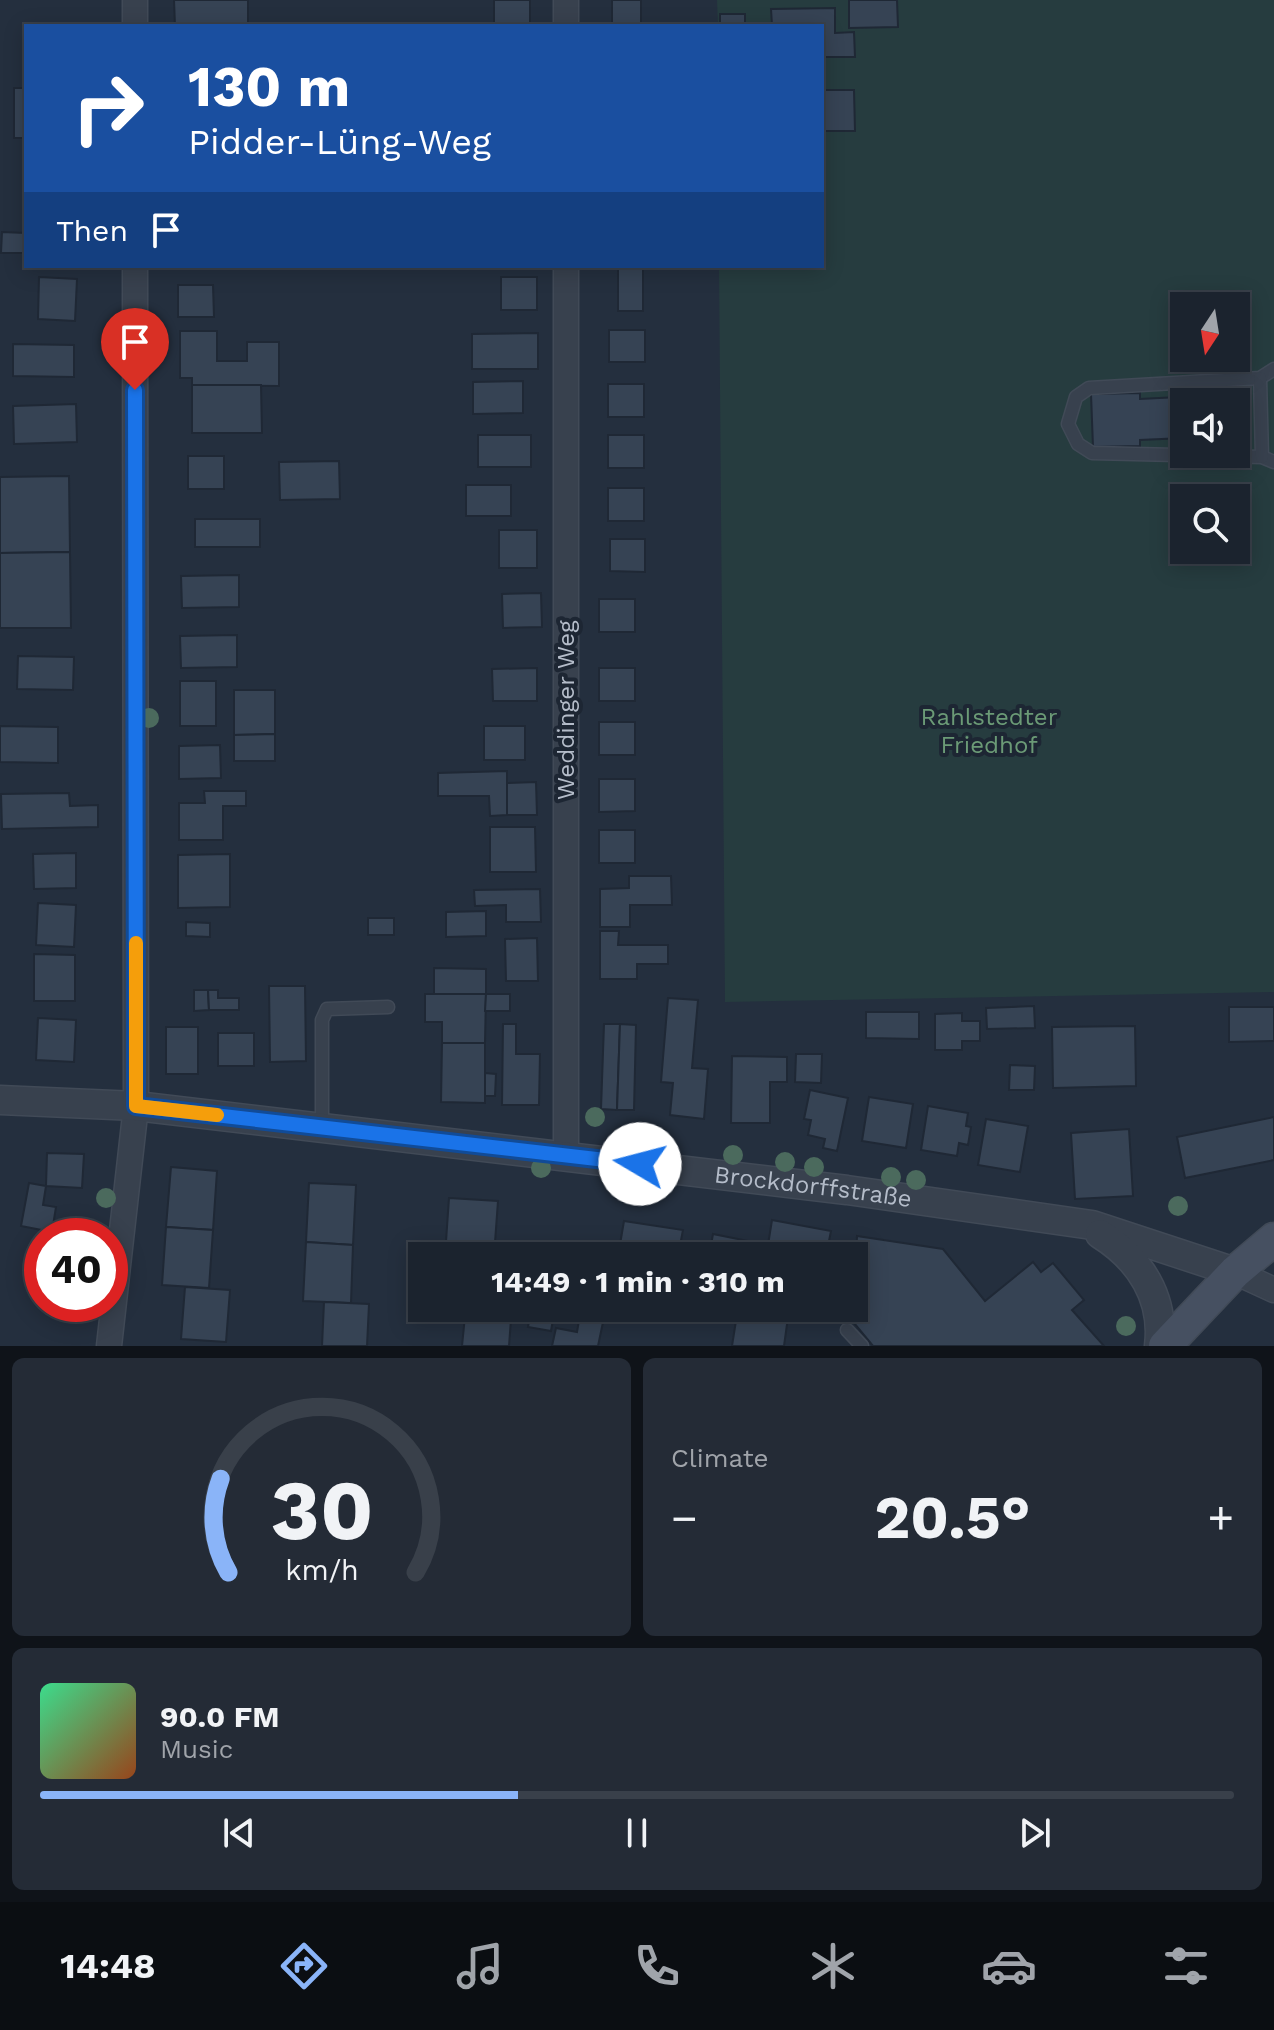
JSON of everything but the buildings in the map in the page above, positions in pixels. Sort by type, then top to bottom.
[{"type":"main road","points":[[1162,1346],[1235,1272],[1274,1239]]},
{"type":"street","points":[[135,0],[135,24]]},
{"type":"street","points":[[566,0],[566,24]]},
{"type":"street","points":[[109,1346],[136,1106],[135,268]]},
{"type":"street","name":"Weddinger Weg","points":[[566,268],[566,1154]]},
{"type":"street","name":"Brockdorffstraße","points":[[0,1100],[136,1106],[566,1154],[1074,1222],[1235,1272]]},
{"type":"street","points":[[1074,1222],[1102,1235],[1139,1267],[1152,1290],[1159,1312],[1162,1346]]},
{"type":"street","points":[[1235,1272],[1274,1290]]},
{"type":"lane","points":[[1260,378],[1268,460],[1092,453],[1078,444],[1068,424],[1076,397],[1089,388],[1260,378],[1274,369]]},
{"type":"lane","points":[[322,1128],[322,1020],[327,1009],[388,1007]]},
{"type":"lane","points":[[847,1330],[862,1346]]},
{"type":"green space","name":"Rahlstedter Friedhof","points":[[717,0],[1274,0],[1274,992],[725,1002],[719,268],[824,268],[824,24],[718,24]]},
{"type":"slow traffic","points":[[136,943],[136,1106],[217,1115]]},
{"type":"route","points":[[135,390],[136,1106],[640,1164]]}]
